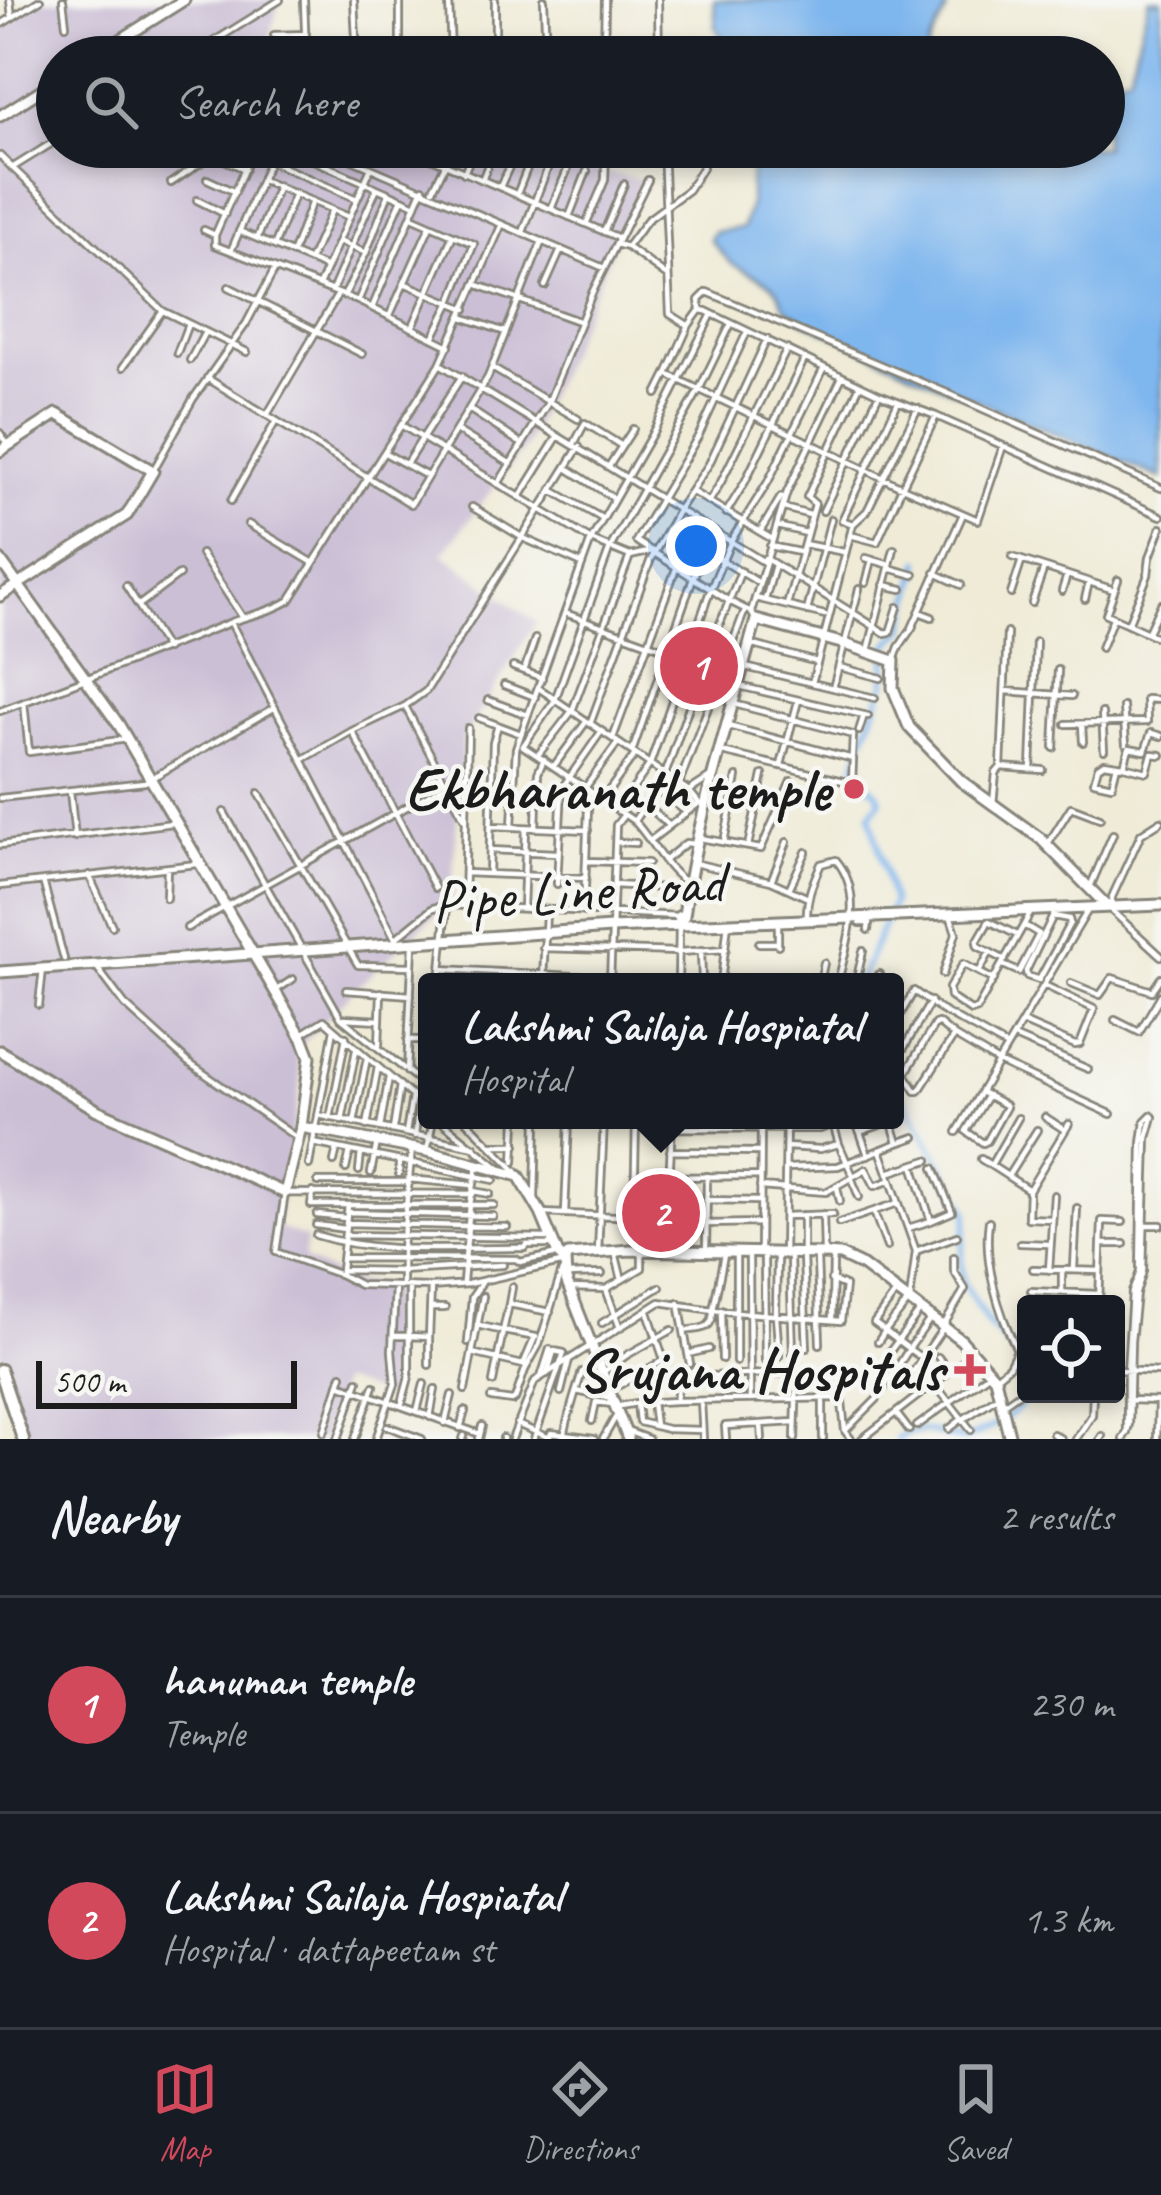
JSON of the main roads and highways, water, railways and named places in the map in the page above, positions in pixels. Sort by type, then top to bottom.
[{"type":"main road","points":[[0,1370],[21,1439]]},
{"type":"main road","points":[[0,1385],[21,1439]]},
{"type":"water","points":[[714,0],[939,0],[946,6],[933,36],[721,36]]},
{"type":"water","points":[[1149,0],[1161,0],[1161,478],[930,381],[803,321],[785,307],[768,282],[732,264],[710,240],[714,232],[743,228],[750,204],[751,168],[1125,168],[1125,75]]},
{"type":"waterway","points":[[863,973],[893,903],[870,815],[881,800],[873,788],[853,780],[885,684],[887,646],[904,629],[920,562]]},
{"type":"waterway","points":[[904,1098],[968,1212],[963,1282],[988,1324],[1017,1355]]},
{"type":"waterway","points":[[963,1439],[1000,1422],[1022,1403]]},
{"type":"waterway","points":[[897,1439],[920,1430],[961,1439]]},
{"type":"place","name":"hanuman temple","points":[[699,666]]},
{"type":"place","name":"Ekbharanath temple","points":[[854,789]]},
{"type":"place","name":"Lakshmi Sailaja Hospiatal","points":[[661,1213]]},
{"type":"place","name":"Srujana Hospitals","points":[[970,1370]]}]
